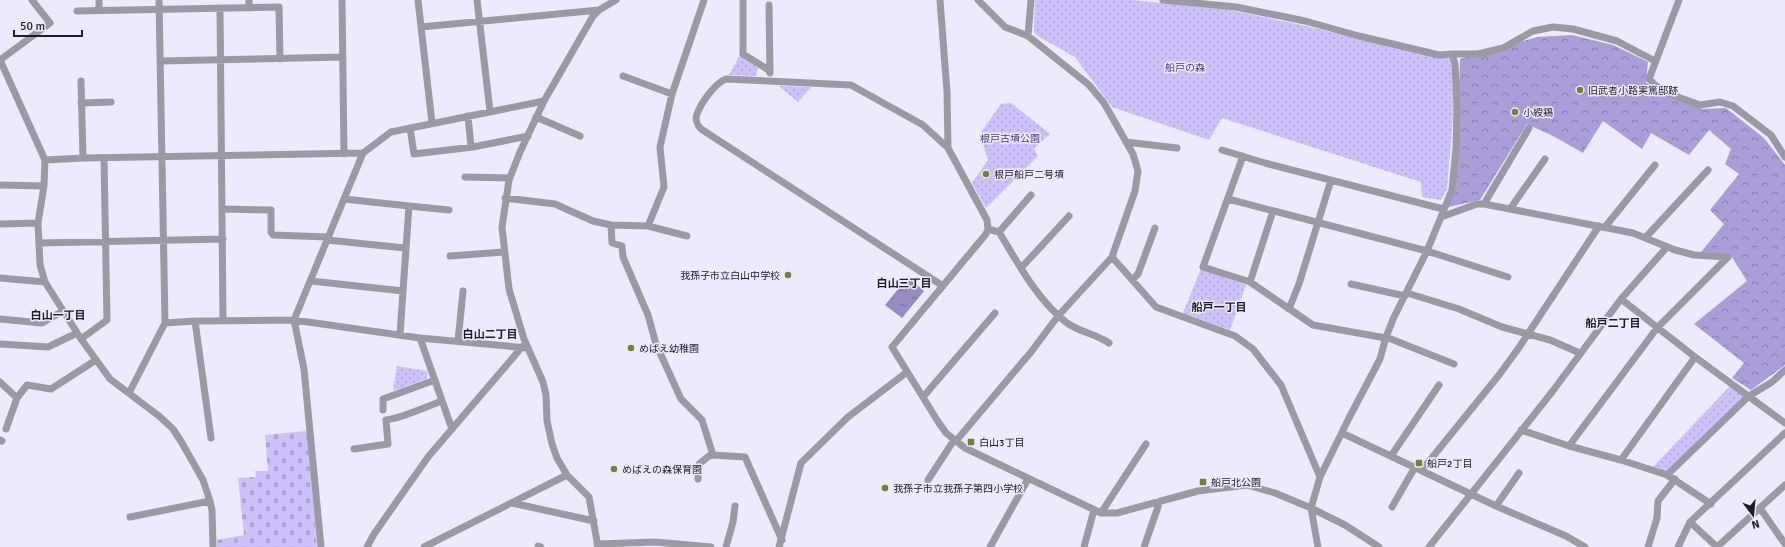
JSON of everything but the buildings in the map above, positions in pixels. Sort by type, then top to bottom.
[{"type":"street","points":[[32,0],[50,23],[0,60],[45,160],[44,186],[38,223],[40,265],[45,282],[62,311],[110,379],[159,416],[173,429],[203,480],[210,500],[212,510],[213,547]]},
{"type":"street","points":[[99,0],[99,10]]},
{"type":"street","points":[[129,393],[165,323],[159,0]]},
{"type":"street","points":[[249,0],[249,8]]},
{"type":"street","points":[[342,0],[344,154]]},
{"type":"street","points":[[418,0],[432,123]]},
{"type":"street","points":[[477,0],[490,111]]},
{"type":"street","points":[[616,0],[599,10],[593,16],[544,101],[510,178],[505,198],[502,227],[504,252],[510,289],[525,347],[543,382],[546,394],[547,421],[552,444],[557,458],[567,475],[589,498],[598,546],[655,544],[711,547]]},
{"type":"street","points":[[648,226],[664,187],[660,147],[672,94],[704,0]]},
{"type":"street","points":[[743,0],[743,54],[770,71]]},
{"type":"street","points":[[940,0],[947,92],[948,148]]},
{"type":"street","points":[[928,480],[955,441],[1030,352],[1058,316],[1112,257],[1135,191],[1138,171],[1135,160],[1126,142],[1104,103],[1089,85],[1028,36],[1005,27],[978,0]]},
{"type":"street","points":[[1028,36],[1031,0]]},
{"type":"street","points":[[1163,0],[1236,7],[1305,21],[1439,54],[1478,54],[1503,48],[1534,31],[1553,27],[1573,29],[1617,41],[1655,61]]},
{"type":"street","points":[[1679,0],[1649,79],[1656,86],[1678,97],[1700,104],[1720,102],[1733,106],[1771,135],[1785,157]]},
{"type":"street","points":[[769,5],[770,81]]},
{"type":"street","points":[[220,8],[224,320]]},
{"type":"street","points":[[77,11],[279,8],[280,59]]},
{"type":"street","points":[[421,27],[599,10]]},
{"type":"street","points":[[1318,547],[1311,508],[1320,477],[1380,359],[1386,338],[1427,251],[1452,190],[1456,148],[1457,107],[1455,64],[1452,54]]},
{"type":"street","points":[[160,61],[343,57]]},
{"type":"street","points":[[623,76],[672,94]]},
{"type":"street","points":[[943,286],[698,126],[697,114],[712,89],[721,81],[726,79],[851,85],[923,125],[948,148],[987,220],[988,229],[986,234],[943,286],[892,347],[937,420],[955,441],[965,448],[1097,512],[1117,513],[1198,491],[1247,485],[1275,493],[1311,508],[1345,524],[1367,544],[1379,547]]},
{"type":"street","points":[[81,81],[83,158]]},
{"type":"street","points":[[321,547],[304,370],[294,320],[311,281],[327,238],[364,153],[391,132],[544,101]]},
{"type":"street","points":[[81,103],[111,102]]},
{"type":"street","points":[[468,116],[470,147]]},
{"type":"street","points":[[536,117],[580,136]]},
{"type":"street","points":[[410,128],[414,154],[470,147],[528,136]]},
{"type":"street","points":[[1484,204],[1529,128]]},
{"type":"street","points":[[1126,142],[1177,148]]},
{"type":"street","points":[[1222,150],[1443,209]]},
{"type":"street","points":[[45,160],[364,153]]},
{"type":"street","points":[[1243,156],[1204,268],[1250,282],[1312,325],[1386,338],[1454,364]]},
{"type":"street","points":[[0,344],[48,347],[79,336],[107,320],[104,158]]},
{"type":"street","points":[[1510,209],[1545,159]]},
{"type":"street","points":[[1392,507],[1418,468],[1499,375],[1602,226],[1655,165]]},
{"type":"street","points":[[1646,237],[1708,170]]},
{"type":"street","points":[[465,177],[510,178]]},
{"type":"street","points":[[1289,309],[1299,284],[1330,180]]},
{"type":"street","points":[[0,185],[44,186]]},
{"type":"street","points":[[999,232],[1031,195]]},
{"type":"street","points":[[505,198],[555,204],[593,221],[611,225],[648,226],[687,236]]},
{"type":"street","points":[[344,199],[450,210]]},
{"type":"street","points":[[1228,199],[1427,251],[1508,277]]},
{"type":"street","points":[[1441,217],[1477,204],[1484,204],[1560,220],[1602,226],[1646,237],[1667,247],[1694,255],[1728,257],[1657,328],[1569,446]]},
{"type":"street","points":[[400,335],[409,206]]},
{"type":"street","points":[[223,209],[271,210],[271,232],[273,235],[327,238],[406,248]]},
{"type":"street","points":[[1250,282],[1273,211]]},
{"type":"street","points":[[1021,268],[1068,216]]},
{"type":"street","points":[[0,224],[38,223]]},
{"type":"street","points":[[611,225],[612,243],[622,246],[625,264],[648,315],[656,344],[682,398],[702,420],[713,455]]},
{"type":"street","points":[[1132,280],[1138,274],[1155,228]]},
{"type":"street","points":[[988,229],[999,232],[1041,297],[1058,316],[1074,327],[1109,343]]},
{"type":"street","points":[[39,243],[223,239]]},
{"type":"street","points":[[1429,547],[1439,537],[1471,493],[1552,392],[1621,299],[1667,247]]},
{"type":"street","points":[[450,256],[504,252]]},
{"type":"street","points":[[1112,257],[1156,307],[1235,336],[1253,349],[1282,385],[1320,477]]},
{"type":"street","points":[[0,278],[45,282]]},
{"type":"street","points":[[311,281],[403,291]]},
{"type":"street","points":[[1351,284],[1406,294],[1459,309],[1502,327],[1550,340],[1580,353]]},
{"type":"street","points":[[458,341],[463,291]]},
{"type":"street","points":[[1621,299],[1695,357],[1785,423]]},
{"type":"street","points":[[0,323],[0,319],[42,323],[62,311]]},
{"type":"street","points":[[923,397],[995,313]]},
{"type":"street","points":[[165,323],[224,320],[294,320],[420,338],[525,347]]},
{"type":"street","points":[[195,321],[210,438]]},
{"type":"street","points":[[420,338],[452,429]]},
{"type":"street","points":[[367,547],[374,534],[428,457],[525,347]]},
{"type":"street","points":[[1621,460],[1695,357]]},
{"type":"street","points":[[6,429],[16,398],[27,385],[51,389],[96,360]]},
{"type":"street","points":[[1667,475],[1749,396],[1772,382],[1785,370]]},
{"type":"street","points":[[779,547],[801,463],[848,417],[907,372]]},
{"type":"street","points":[[383,410],[383,399],[435,380]]},
{"type":"street","points":[[0,382],[16,398]]},
{"type":"street","points":[[1391,456],[1439,386]]},
{"type":"street","points":[[354,449],[388,444],[386,420],[397,418],[406,413],[442,401]]},
{"type":"street","points":[[1521,430],[1667,475],[1710,504]]},
{"type":"street","points":[[1342,433],[1496,506],[1566,536],[1585,547]]},
{"type":"street","points":[[1678,547],[1690,522],[1785,433]]},
{"type":"street","points":[[1084,547],[1097,512],[1146,444]]},
{"type":"street","points":[[698,479],[699,464],[709,456],[745,457],[782,540]]},
{"type":"street","points":[[1496,506],[1519,473]]},
{"type":"street","points":[[424,547],[567,475]]},
{"type":"street","points":[[1000,547],[991,546],[1028,479]]},
{"type":"street","points":[[1648,547],[1657,518],[1658,501],[1675,479]]},
{"type":"street","points":[[1690,522],[1717,547],[1785,485]]},
{"type":"street","points":[[130,518],[210,500]]},
{"type":"street","points":[[1144,547],[1160,501]]},
{"type":"street","points":[[512,503],[594,521]]},
{"type":"street","points":[[726,547],[736,506]]},
{"type":"street","points":[[1760,508],[1785,544]]},
{"type":"green space","name":"船戸の森","points":[[1035,0],[1131,0],[1230,10],[1306,26],[1439,58],[1449,58],[1451,61],[1454,107],[1447,189],[1441,200],[1422,197],[1421,182],[1222,118],[1209,140],[1112,107],[1075,57],[1036,35],[1034,32]]},
{"type":"green space","points":[[1572,35],[1613,45],[1648,62],[1646,83],[1702,109],[1726,108],[1764,138],[1785,165],[1785,365],[1751,390],[1732,378],[1744,363],[1694,324],[1747,281],[1730,254],[1701,252],[1724,224],[1710,210],[1739,174],[1725,164],[1731,149],[1709,130],[1689,155],[1651,133],[1642,149],[1603,121],[1583,153],[1555,137],[1527,124],[1480,200],[1448,207],[1455,191],[1460,59],[1537,37]]},
{"type":"green space","points":[[740,55],[758,68],[756,76],[729,75]]},
{"type":"green space","points":[[779,86],[811,87],[798,102]]},
{"type":"green space","name":"根戸古墳公園","points":[[1011,103],[1050,134],[1034,149],[1038,156],[986,208],[972,183],[988,160],[980,134],[1001,104]]},
{"type":"green space","points":[[1201,269],[1246,285],[1230,330],[1183,313]]},
{"type":"green space","points":[[397,366],[427,371],[428,374],[426,379],[393,391]]},
{"type":"green space","points":[[1730,386],[1746,396],[1666,472],[1653,467]]},
{"type":"green space","points":[[307,431],[317,547],[217,547],[217,540],[244,535],[238,478],[256,477],[255,471],[268,471],[265,435]]},
{"type":"water","points":[[908,277],[924,291],[902,318],[885,305]]},
{"type":"place","name":"旧武者小路実篤邸跡","points":[[1580,90]]},
{"type":"place","name":"小綬鶏","points":[[1515,112]]},
{"type":"place","name":"根戸船戸二号墳","points":[[986,174]]},
{"type":"place","name":"我孫子市立白山中学校","points":[[788,275]]},
{"type":"place","name":"めばえ幼稚園","points":[[631,348]]},
{"type":"place","name":"白山3丁目","points":[[971,442]]},
{"type":"place","name":"船戸2丁目","points":[[1419,463]]},
{"type":"place","name":"めばえの森保育園","points":[[614,469]]},
{"type":"place","name":"船戸北公園","points":[[1203,482]]},
{"type":"place","name":"我孫子市立我孫子第四小学校","points":[[885,488]]},
{"type":"district","name":"白山三丁目","points":[[904,283]]},
{"type":"district","name":"船戸一丁目","points":[[1219,307]]},
{"type":"district","name":"白山一丁目","points":[[58,315]]},
{"type":"district","name":"船戸二丁目","points":[[1613,323]]},
{"type":"district","name":"白山二丁目","points":[[490,334]]}]
